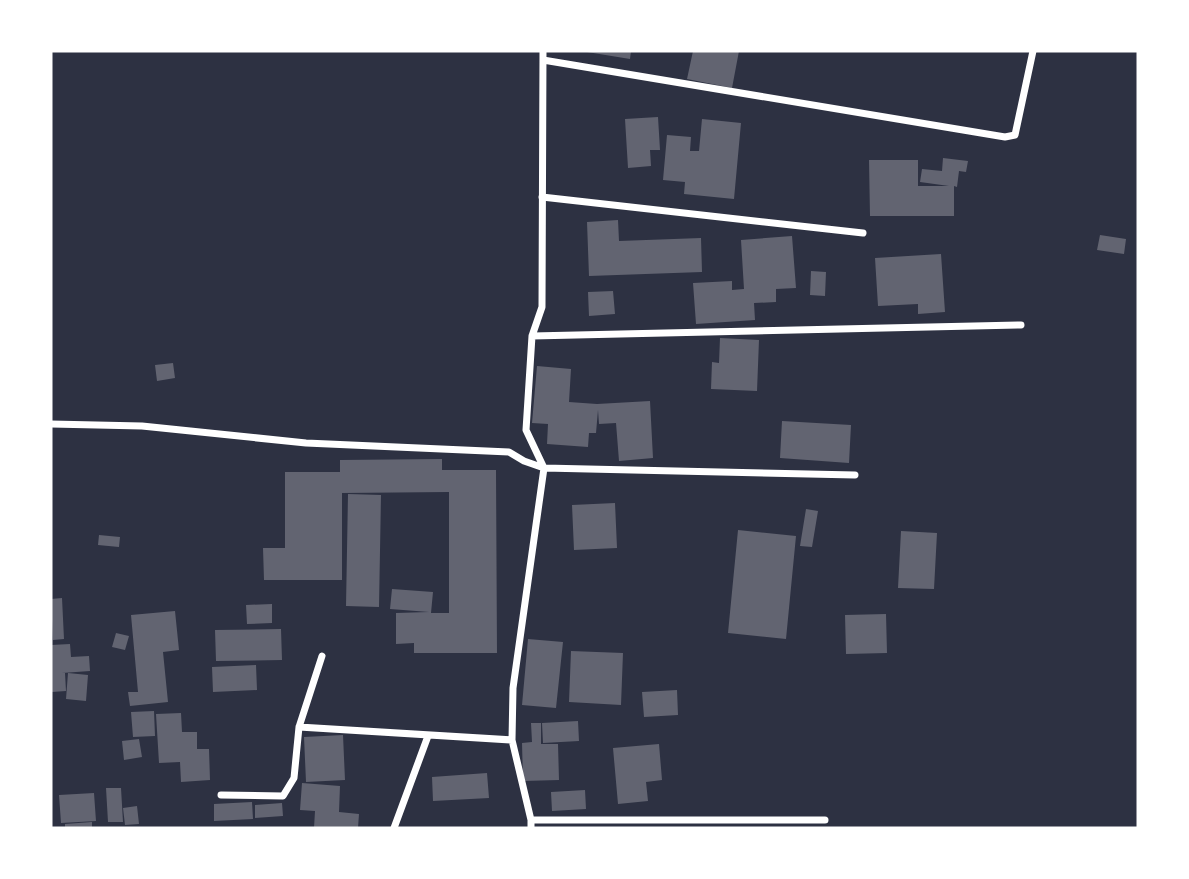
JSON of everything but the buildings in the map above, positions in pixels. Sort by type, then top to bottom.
[{"type":"street","points":[[825,820],[531,824],[512,740],[513,688],[544,468],[526,430],[532,336],[542,307],[543,55],[1005,137],[1015,135],[1032,51]]},
{"type":"street","points":[[542,197],[863,233]]},
{"type":"street","points":[[532,336],[1021,325]]},
{"type":"street","points":[[51,424],[142,426],[306,443],[509,453],[544,468],[855,475]]},
{"type":"street","points":[[221,795],[283,796],[295,778],[299,727],[322,656]]},
{"type":"street","points":[[299,727],[512,740]]},
{"type":"street","points":[[394,828],[428,736]]}]
